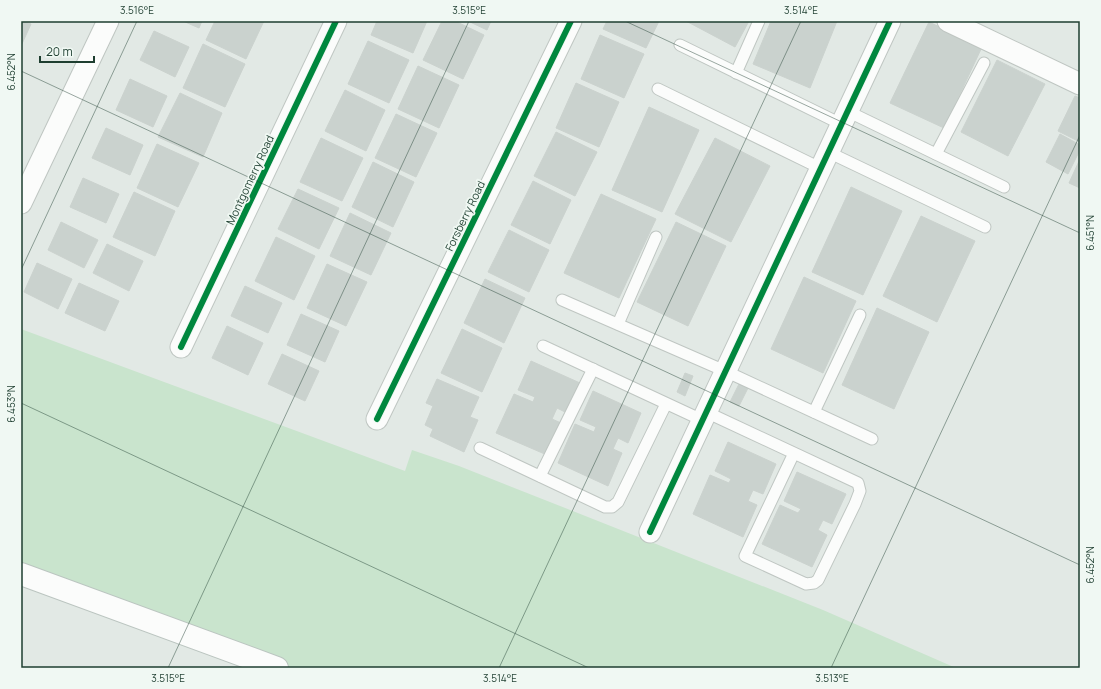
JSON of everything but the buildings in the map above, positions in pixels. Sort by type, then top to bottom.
[{"type":"street","points":[[21,203],[108,21]]},
{"type":"street","name":"Montgomerry Road","points":[[181,347],[336,21]]},
{"type":"street","name":"Forsberry Road","points":[[377,419],[571,21]]},
{"type":"street","points":[[650,532],[890,21]]},
{"type":"street","points":[[948,21],[1080,84]]},
{"type":"street","points":[[21,574],[277,668]]},
{"type":"lane","points":[[736,73],[759,21]]},
{"type":"lane","points":[[680,45],[736,73],[936,154],[1004,187]]},
{"type":"lane","points":[[936,154],[984,63]]},
{"type":"lane","points":[[658,89],[985,227]]},
{"type":"lane","points":[[618,324],[656,237]]},
{"type":"lane","points":[[562,300],[725,371],[872,439]]},
{"type":"lane","points":[[814,412],[860,315]]},
{"type":"lane","points":[[544,346],[666,404],[704,416],[794,453],[858,483],[860,491],[818,580],[814,583],[806,584],[745,556],[794,453]]},
{"type":"lane","points":[[540,476],[593,369]]},
{"type":"lane","points":[[480,448],[605,507],[612,507],[618,502],[666,404]]},
{"type":"green space","points":[[21,329],[405,471],[412,450],[459,466],[823,610],[956,668],[286,668],[21,573]]},
{"type":"cycle path","points":[[181,347],[336,21]]},
{"type":"cycle path","points":[[377,419],[571,21]]},
{"type":"cycle path","points":[[650,532],[890,21]]}]
